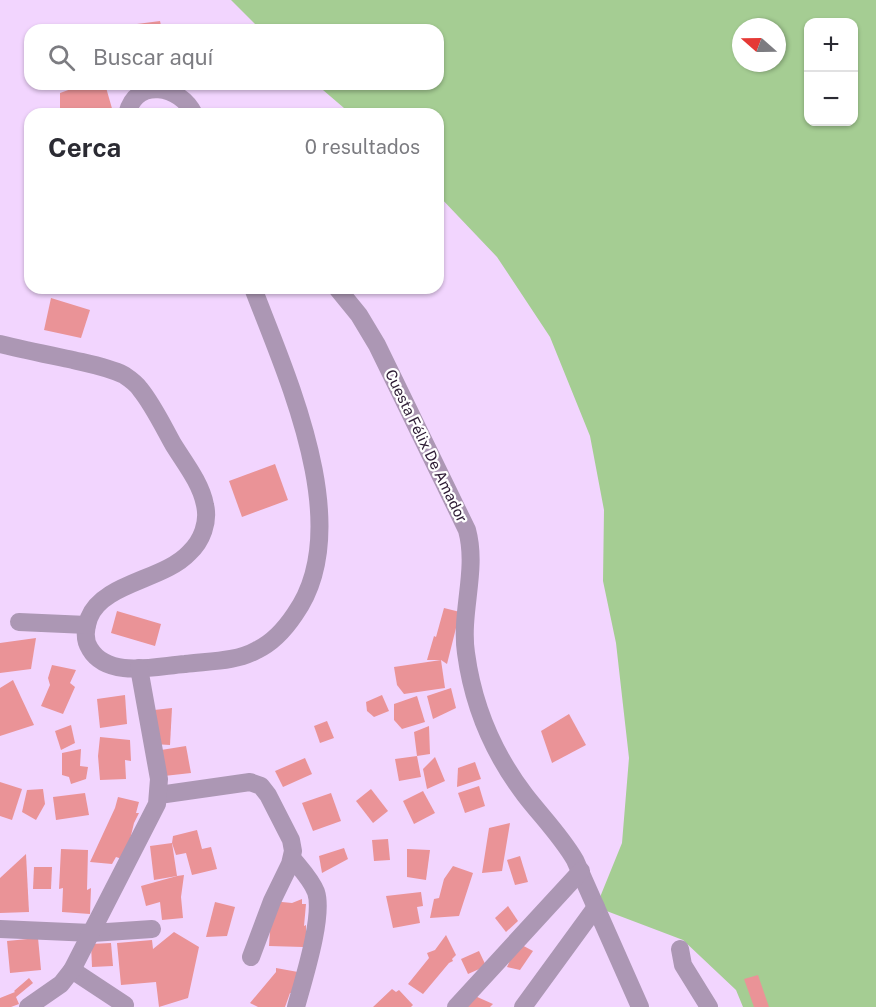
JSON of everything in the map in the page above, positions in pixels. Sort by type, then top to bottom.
[{"type":"street","points":[[130,108],[140,94],[154,90]]},
{"type":"street","points":[[162,90],[184,99],[190,108]]},
{"type":"street","points":[[0,344],[98,366],[117,372],[133,381],[146,397],[197,484],[205,504],[207,515],[201,536],[188,554],[172,567],[103,600],[90,615],[87,625],[87,645],[99,660],[117,667],[139,668],[230,659],[255,652],[279,635],[299,609],[312,580],[318,548],[319,515],[307,438],[299,407],[255,294]]},
{"type":"street","name":"Cuesta Félix De Amador","points":[[342,294],[377,345],[467,530],[471,560],[465,644],[474,697],[480,716],[514,778],[563,841],[581,871],[640,1007]]},
{"type":"street","points":[[19,622],[87,625]]},
{"type":"street","points":[[28,1007],[61,984],[72,970],[154,812],[159,795],[159,779],[139,668]]},
{"type":"street","points":[[159,795],[245,782],[256,783],[268,795],[291,840],[292,858],[272,901],[251,957]]},
{"type":"street","points":[[292,858],[313,885],[318,903],[316,925],[297,1007]]},
{"type":"street","points":[[456,1007],[581,871]]},
{"type":"street","points":[[523,1007],[597,907]]},
{"type":"street","points":[[0,929],[92,933],[152,929]]},
{"type":"street","points":[[680,950],[684,965],[709,1007]]},
{"type":"street","points":[[72,970],[125,1005]]},
{"type":"green space","points":[[231,0],[876,0],[876,1007],[743,1007],[736,990],[683,940],[596,907],[622,843],[629,758],[616,643],[603,581],[604,510],[590,436],[550,337],[497,257],[444,201],[444,108],[344,108],[323,90],[444,90],[444,24],[255,24]]},
{"type":"building","points":[[160,21],[161,24],[137,24]]},
{"type":"building","points":[[68,90],[107,90],[112,108],[60,108],[60,93]]},
{"type":"building","points":[[51,298],[90,310],[81,338],[44,330]]},
{"type":"building","points":[[275,464],[288,500],[242,517],[229,481]]},
{"type":"building","points":[[444,608],[460,612],[447,664],[441,660],[427,660]]},
{"type":"building","points":[[117,611],[161,624],[155,646],[111,633]]},
{"type":"building","points":[[36,638],[31,669],[0,673],[0,643]]},
{"type":"building","points":[[441,660],[445,688],[404,694],[397,685],[394,667]]},
{"type":"building","points":[[52,665],[76,670],[70,683],[75,687],[63,714],[41,706],[50,685],[48,678]]},
{"type":"building","points":[[13,680],[34,725],[0,736],[0,688]]},
{"type":"building","points":[[451,688],[456,708],[433,719],[427,696]]},
{"type":"building","points":[[125,695],[127,724],[100,728],[97,699]]},
{"type":"building","points":[[382,695],[389,711],[374,717],[367,711],[366,702]]},
{"type":"building","points":[[417,696],[425,722],[402,729],[394,720],[394,704]]},
{"type":"building","points":[[172,708],[170,745],[153,744],[154,710]]},
{"type":"building","points":[[569,714],[586,745],[552,763],[541,731]]},
{"type":"building","points":[[327,721],[334,738],[320,743],[314,726]]},
{"type":"building","points":[[71,725],[75,743],[61,750],[55,731]]},
{"type":"building","points":[[429,726],[430,754],[417,756],[414,732]]},
{"type":"building","points":[[100,737],[130,740],[131,761],[125,760],[126,779],[100,780],[98,756]]},
{"type":"building","points":[[186,746],[191,773],[164,776],[161,750]]},
{"type":"building","points":[[81,749],[80,766],[88,767],[86,779],[71,784],[69,777],[62,775],[62,753]]},
{"type":"building","points":[[417,756],[421,777],[399,781],[395,759]]},
{"type":"building","points":[[435,757],[445,781],[427,789],[423,769]]},
{"type":"building","points":[[305,758],[312,774],[283,787],[275,771]]},
{"type":"building","points":[[475,762],[481,779],[457,787],[458,768]]},
{"type":"building","points":[[0,782],[22,789],[12,820],[0,816]]},
{"type":"building","points":[[479,786],[485,806],[465,813],[458,793]]},
{"type":"building","points":[[43,789],[45,804],[36,820],[22,812],[27,790]]},
{"type":"building","points":[[371,789],[388,811],[373,823],[356,801]]},
{"type":"building","points":[[423,791],[435,813],[414,824],[403,801]]},
{"type":"building","points":[[85,793],[89,815],[56,820],[53,797]]},
{"type":"building","points":[[331,793],[341,821],[313,831],[302,803]]},
{"type":"building","points":[[118,797],[139,802],[136,813],[139,813],[134,823],[125,860],[116,857],[112,864],[90,862],[115,808]]},
{"type":"building","points":[[510,823],[502,871],[482,873],[489,828]]},
{"type":"building","points":[[197,830],[202,849],[211,847],[217,869],[192,875],[186,853],[176,855],[172,843],[173,836]]},
{"type":"building","points":[[388,839],[390,860],[374,861],[372,840]]},
{"type":"building","points":[[172,843],[177,876],[154,880],[150,846]]},
{"type":"building","points":[[344,848],[348,859],[322,873],[319,856]]},
{"type":"building","points":[[61,849],[88,850],[87,890],[91,888],[90,914],[62,912],[63,888],[59,889]]},
{"type":"building","points":[[407,849],[430,850],[426,880],[407,877]]},
{"type":"building","points":[[26,854],[29,912],[0,913],[0,878]]},
{"type":"building","points":[[520,856],[528,882],[515,885],[507,860]]},
{"type":"building","points":[[453,866],[473,873],[459,916],[430,918],[434,899],[439,898],[444,879]]},
{"type":"building","points":[[34,867],[52,867],[51,889],[33,889]]},
{"type":"building","points":[[184,875],[181,897],[183,918],[162,920],[160,902],[146,906],[141,886]]},
{"type":"building","points":[[421,892],[423,906],[417,907],[420,923],[393,928],[386,896]]},
{"type":"building","points":[[302,899],[302,904],[306,904],[304,926],[306,925],[306,946],[269,946],[272,901],[292,903]]},
{"type":"building","points":[[215,902],[235,907],[227,936],[206,937]]},
{"type":"building","points":[[508,906],[518,921],[506,932],[495,918]]},
{"type":"building","points":[[174,932],[199,947],[188,998],[159,1007],[156,982],[121,985],[117,943],[152,940],[153,949]]},
{"type":"building","points":[[446,935],[456,955],[423,994],[408,984],[429,958],[427,953],[435,950]]},
{"type":"building","points":[[38,938],[41,970],[10,973],[7,941]]},
{"type":"building","points":[[111,943],[113,966],[92,967],[91,944]]},
{"type":"building","points":[[518,943],[533,951],[520,970],[507,967]]},
{"type":"building","points":[[479,951],[486,966],[468,974],[461,959]]},
{"type":"building","points":[[276,968],[298,972],[294,993],[290,993],[285,1007],[258,1007],[250,1003],[276,972]]},
{"type":"building","points":[[758,975],[769,1007],[754,1007],[744,979]]},
{"type":"building","points":[[29,978],[33,983],[16,997],[19,1004],[0,1007],[0,998],[15,992]]},
{"type":"building","points":[[392,989],[396,992],[399,990],[413,1005],[411,1007],[373,1007]]},
{"type":"building","points":[[475,996],[493,1004],[490,1007],[466,1007]]}]
